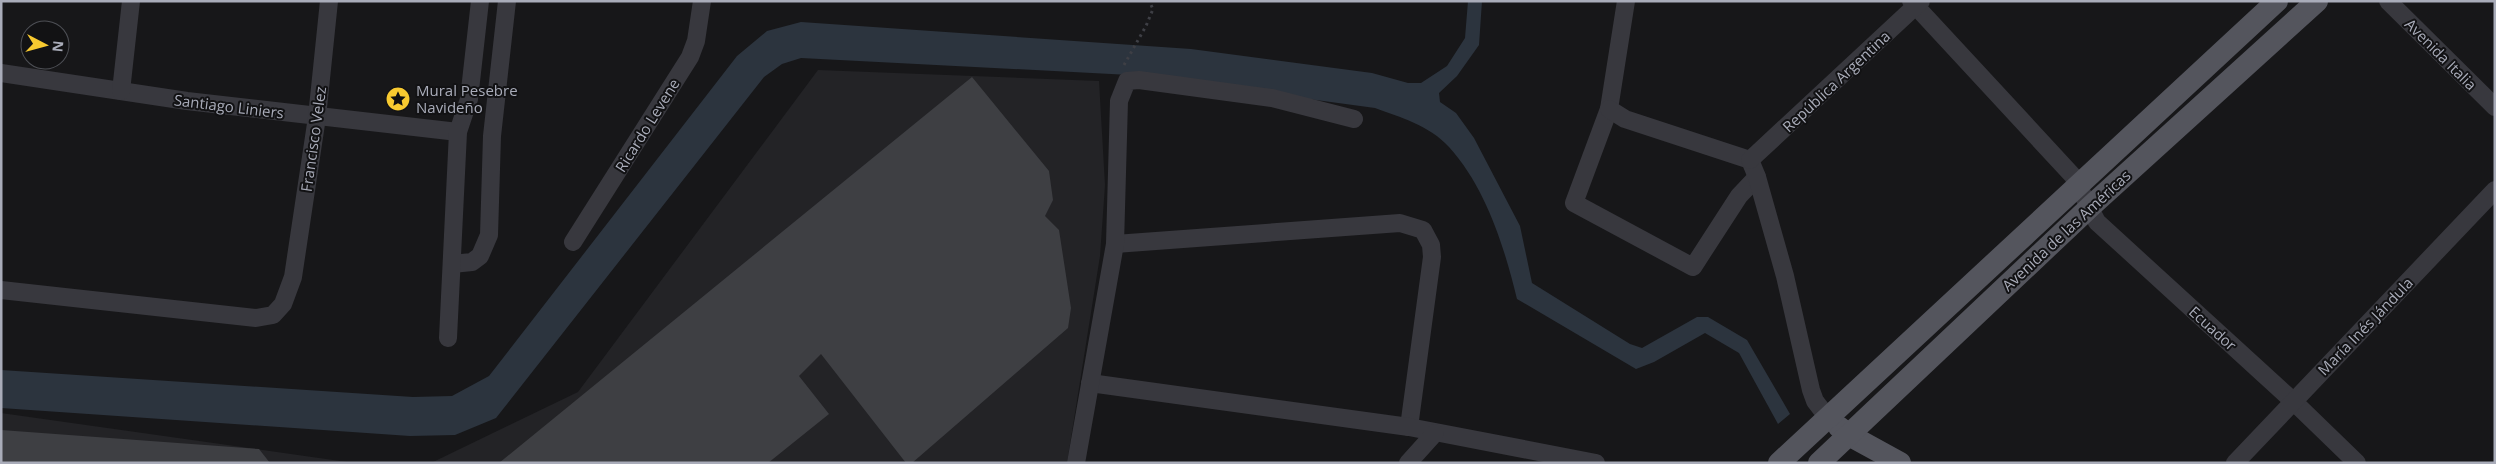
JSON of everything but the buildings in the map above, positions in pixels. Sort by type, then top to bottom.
[{"type":"main road","name":"Avenida de las Américas","points":[[1789,460],[1828,418],[2277,1]]},
{"type":"main road","name":"Avenida de las Américas","points":[[1819,463],[2090,207],[2317,1]]},
{"type":"main road","points":[[1828,418],[1849,435],[1900,463]]},
{"type":"street","points":[[122,91],[131,1]]},
{"type":"street","name":"Francisco Velez","points":[[1,290],[256,318],[273,315],[282,304],[293,277],[318,117],[329,1]]},
{"type":"street","points":[[448,338],[458,132],[469,99],[480,1]]},
{"type":"street","points":[[452,264],[472,262],[480,256],[489,235],[492,136],[507,1]]},
{"type":"street","name":"Ricardo Levene","points":[[573,242],[690,57],[696,40],[702,1]]},
{"type":"street","points":[[1626,1],[1609,109],[1574,203],[1693,267],[1740,196],[1757,177]]},
{"type":"street","name":"Avenida Italia","points":[[2388,1],[2495,107]]},
{"type":"street","name":"Ecuador","points":[[1916,3],[2073,176],[2098,222],[2293,401],[2357,463]]},
{"type":"street","name":"República Argentina","points":[[1750,160],[1916,3]]},
{"type":"street","name":"Santiago Liniers","points":[[1,73],[318,117],[458,132]]},
{"type":"street","points":[[1076,463],[1115,244],[1119,100],[1127,81],[1139,80],[1272,98],[1354,119]]},
{"type":"street","points":[[1609,109],[1625,119],[1750,160],[1757,177],[1785,276],[1811,390],[1828,418]]},
{"type":"street","name":"María Inés Jándula","points":[[2235,463],[2495,190]]},
{"type":"street","points":[[1115,244],[1400,223],[1424,230],[1431,245],[1432,257],[1409,427]]},
{"type":"street","points":[[1090,383],[1409,427],[1596,463]]},
{"type":"street","points":[[1408,463],[1435,433]]},
{"type":"path","points":[[1119,73],[1153,10],[1149,1]]},
{"type":"shaded area","points":[[1468,1],[1482,1],[1479,45],[1457,76],[1439,93],[1440,102],[1456,113],[1474,138],[1520,226],[1532,283],[1630,344],[1642,348],[1697,317],[1708,317],[1747,340],[1790,414],[1778,424],[1739,353],[1705,333],[1654,362],[1636,369],[1517,299],[1500,238],[1492,218],[1462,163],[1449,147],[1433,133],[1394,115],[1375,108],[1130,75],[801,58],[782,64],[764,77],[496,418],[455,435],[410,436],[1,408],[1,370],[413,397],[452,396],[489,376],[737,56],[767,31],[801,22],[1191,49],[1372,73],[1408,83],[1421,83],[1447,66],[1465,38]]},
{"type":"shaded area","points":[[818,70],[1099,81],[1105,185],[1100,256],[1067,463],[431,463],[578,392]]},
{"type":"shaded area","points":[[1,413],[354,463],[1,463]]},
{"type":"place","name":"Mural Pesebre Navideño","points":[[398,99]]}]
